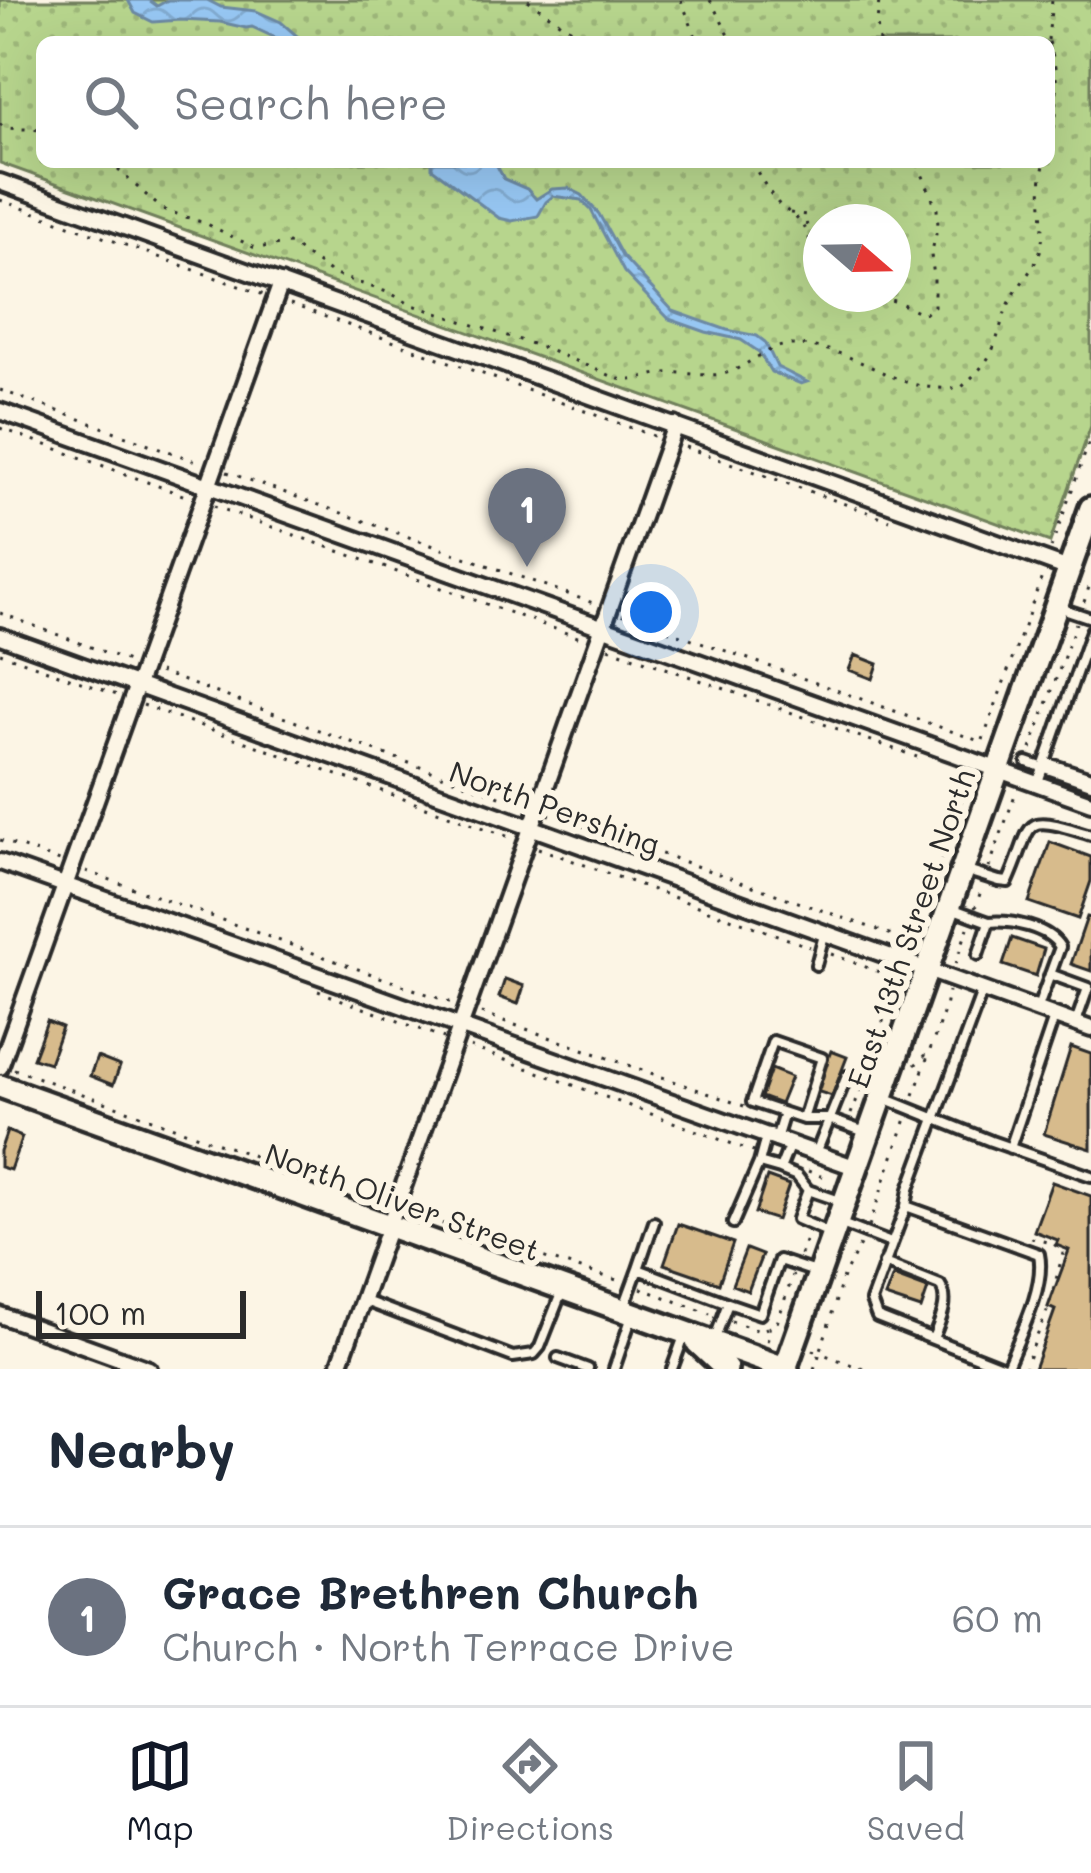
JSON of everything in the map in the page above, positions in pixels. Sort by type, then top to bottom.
[{"type":"main road","name":"East 13th Street North","points":[[786,1369],[869,1133],[877,1088],[963,869],[987,766],[1056,606],[1059,565],[1091,508]]},
{"type":"main road","name":"North Oliver Street","points":[[0,1086],[786,1369]]},
{"type":"main road","points":[[686,1333],[726,1369]]},
{"type":"street","points":[[0,182],[1059,565]]},
{"type":"street","points":[[0,1067],[281,283]]},
{"type":"street","points":[[0,411],[987,766],[1042,771],[1091,802]]},
{"type":"street","points":[[338,1369],[675,425]]},
{"type":"street","name":"North Pershing","points":[[0,636],[134,693],[533,828],[1091,1030]]},
{"type":"street","points":[[0,862],[459,1035],[857,1168]]},
{"type":"street","points":[[0,1315],[149,1369]]},
{"type":"lane","points":[[1056,606],[1091,619]]},
{"type":"lane","points":[[1042,771],[1091,631]]},
{"type":"lane","points":[[1027,762],[1042,771],[1091,781]]},
{"type":"lane","points":[[963,869],[1008,882],[1035,823],[1046,821],[1091,835]]},
{"type":"lane","points":[[949,908],[989,922],[1006,920],[1055,938],[1060,947],[1037,1010]]},
{"type":"lane","points":[[978,956],[989,922]]},
{"type":"lane","points":[[816,964],[824,933]]},
{"type":"lane","points":[[1050,974],[1090,988],[1075,1024]]},
{"type":"lane","points":[[907,1201],[1039,1254],[1042,1270],[1006,1368],[878,1317],[871,1301],[982,990]]},
{"type":"lane","points":[[1010,1148],[1054,1016]]},
{"type":"lane","points":[[803,1119],[822,1058],[773,1041],[752,1102],[783,1116],[803,1119],[829,1120],[869,1133]]},
{"type":"lane","points":[[816,1153],[847,1076],[936,1118],[1091,1176]]},
{"type":"lane","points":[[781,1166],[777,1139],[783,1116]]},
{"type":"lane","points":[[733,1222],[760,1158],[777,1139]]},
{"type":"lane","points":[[760,1158],[781,1166],[808,1190],[822,1195],[839,1220],[891,1243]]},
{"type":"lane","points":[[808,1190],[797,1219],[811,1225],[839,1220]]},
{"type":"lane","points":[[614,1369],[654,1222]]},
{"type":"lane","points":[[638,1269],[760,1314],[779,1259],[820,1274]]},
{"type":"lane","points":[[884,1263],[940,1285],[946,1304],[933,1339]]},
{"type":"lane","points":[[532,1369],[562,1289]]},
{"type":"lane","points":[[363,1300],[513,1357],[534,1354],[540,1346]]},
{"type":"lane","points":[[714,1343],[728,1303]]},
{"type":"lane","points":[[672,1369],[686,1333]]},
{"type":"lane","points":[[558,1358],[588,1369]]},
{"type":"path","points":[[528,0],[588,36]]},
{"type":"path","points":[[681,0],[696,36]]},
{"type":"path","points":[[710,0],[727,36]]},
{"type":"path","points":[[878,36],[879,0]]},
{"type":"path","points":[[1047,36],[1052,0]]},
{"type":"path","points":[[1055,59],[1055,112]]},
{"type":"path","points":[[0,124],[36,130]]},
{"type":"path","points":[[116,168],[162,209],[255,248],[290,244],[332,274],[541,347],[619,380],[671,373],[714,375],[789,345],[830,350],[907,382],[962,388],[992,351],[1008,305],[1035,264],[1042,245],[1044,168]]},
{"type":"path","points":[[755,168],[764,185],[803,228]]},
{"type":"path","points":[[911,308],[930,311],[935,299],[931,246],[938,226],[937,209],[920,168]]},
{"type":"path","points":[[0,200],[889,520]]},
{"type":"path","points":[[916,324],[920,313]]},
{"type":"path","points":[[0,390],[982,742]]},
{"type":"path","points":[[0,428],[926,760]]},
{"type":"path","points":[[847,1126],[877,1088],[898,979],[987,766],[982,742],[1059,565],[1091,437]]},
{"type":"path","points":[[0,613],[912,942]]},
{"type":"path","points":[[0,653],[134,693],[527,844],[898,979]]},
{"type":"path","points":[[0,840],[783,1116]]},
{"type":"path","points":[[301,985],[459,1035],[760,1158]]},
{"type":"path","points":[[915,1065],[931,1049]]},
{"type":"path","points":[[781,1166],[828,1179],[822,1195]]},
{"type":"path","points":[[883,1186],[907,1201]]},
{"type":"path","points":[[770,1334],[811,1225]]},
{"type":"path","points":[[1018,1234],[1054,1244],[1063,1253],[1049,1306],[1024,1369]]},
{"type":"path","points":[[814,1369],[820,1353],[863,1369]]},
{"type":"green space","points":[[0,0],[1091,0],[1091,426],[1050,542],[0,163]]},
{"type":"water","points":[[128,0],[149,0],[157,6],[168,0],[207,0],[221,7],[256,11],[297,36],[272,36],[220,22],[153,22],[135,13]]},
{"type":"water","points":[[432,168],[498,168],[504,179],[527,189],[536,199],[552,189],[568,188],[582,195],[599,214],[622,256],[673,311],[757,336],[777,367],[807,382],[771,372],[759,352],[741,340],[669,319],[624,272],[581,200],[553,196],[538,216],[512,221],[499,218]]},
{"type":"building","points":[[855,655],[878,664],[873,679],[849,670]]},
{"type":"building","points":[[1050,842],[1091,857],[1091,881],[1078,919],[1029,902]]},
{"type":"building","points":[[1087,917],[1091,918],[1091,971],[1071,964]]},
{"type":"building","points":[[1012,938],[1044,949],[1036,976],[1003,965]]},
{"type":"building","points":[[505,979],[524,986],[518,1004],[499,997]]},
{"type":"building","points":[[47,1021],[62,1027],[49,1063],[33,1058]]},
{"type":"building","points":[[1071,1047],[1091,1054],[1091,1149],[1044,1134]]},
{"type":"building","points":[[831,1051],[847,1057],[832,1096],[816,1091]]},
{"type":"building","points":[[97,1057],[120,1066],[113,1085],[90,1076]]},
{"type":"building","points":[[771,1069],[791,1077],[780,1104],[761,1097]]},
{"type":"building","points":[[7,1131],[22,1137],[10,1170],[0,1167]]},
{"type":"building","points":[[767,1177],[789,1185],[777,1220],[755,1213]]},
{"type":"building","points":[[1052,1182],[1091,1196],[1091,1369],[1034,1369],[1055,1310],[1048,1307],[1069,1250],[1034,1231]]},
{"type":"building","points":[[678,1224],[733,1243],[719,1283],[664,1264]]},
{"type":"building","points":[[746,1249],[762,1255],[748,1291],[732,1285]]},
{"type":"building","points":[[893,1276],[928,1289],[921,1309],[885,1297]]},
{"type":"place","name":"Grace Brethren Church","points":[[527,567]]}]
